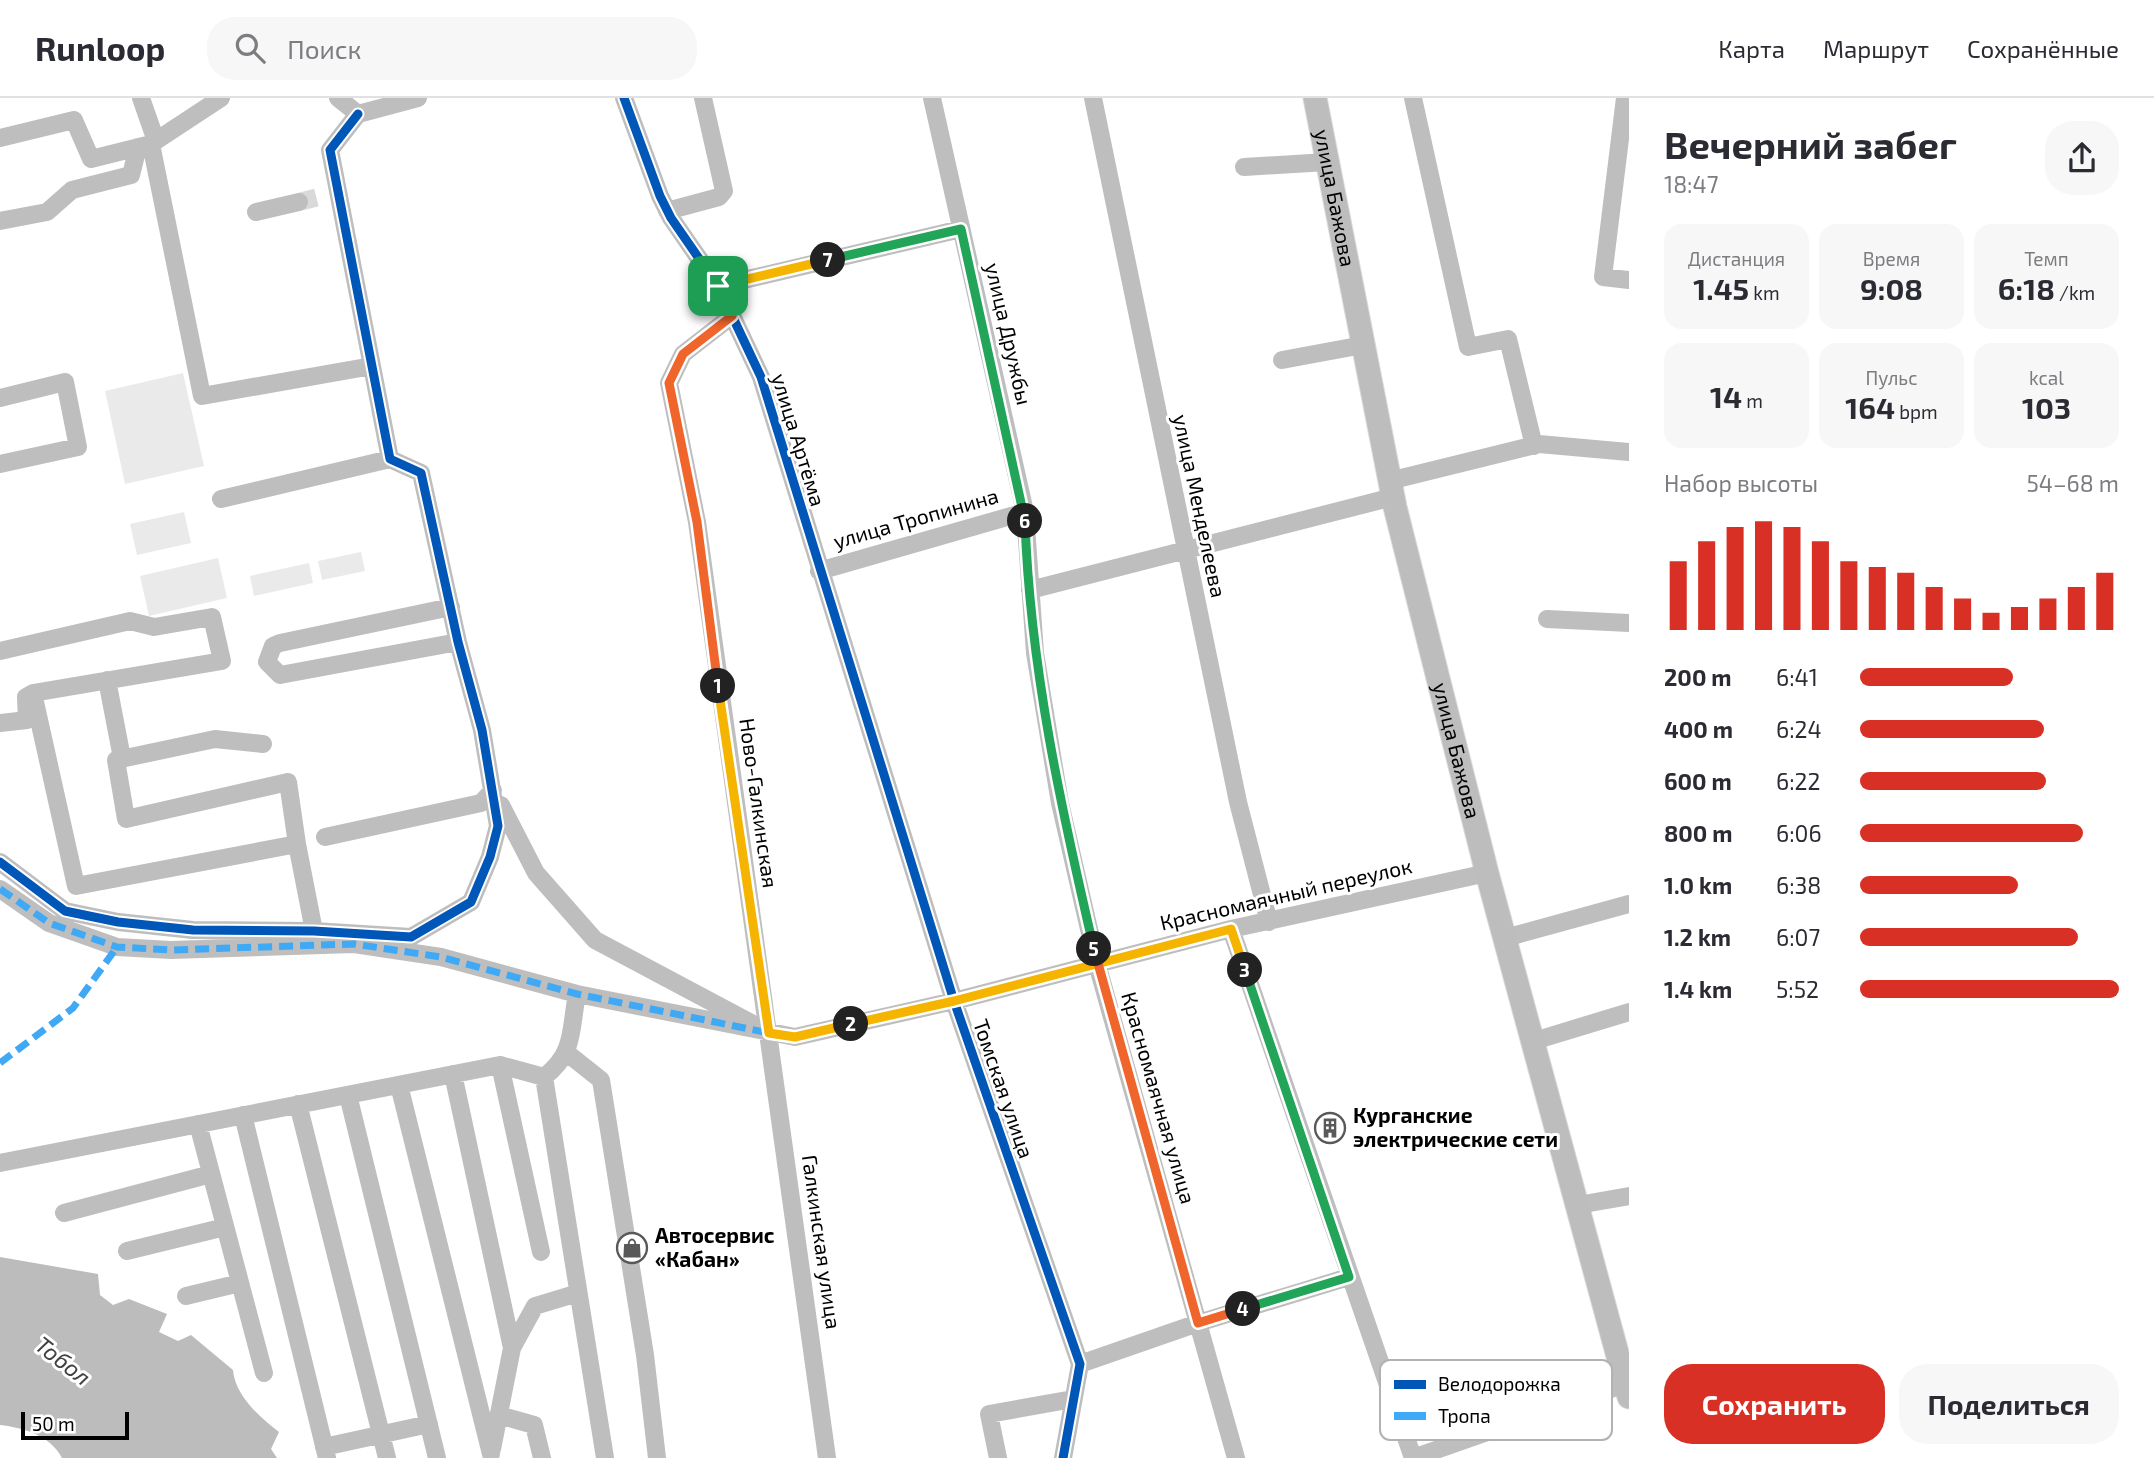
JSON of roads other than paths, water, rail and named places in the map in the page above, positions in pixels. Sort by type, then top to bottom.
[{"type":"main road","name":"улица Бажова","points":[[1315,98],[1391,489],[1487,873],[1578,1205],[1621,1332],[1627,1390]]},
{"type":"street","points":[[141,98],[202,396],[372,366]]},
{"type":"street","points":[[0,138],[74,120],[92,159],[149,144],[221,98]]},
{"type":"street","points":[[338,98],[356,106],[418,98]]},
{"type":"street","name":"улица Артёма","points":[[624,98],[667,211],[718,286],[761,377],[819,571]]},
{"type":"street","points":[[667,211],[719,197],[724,191],[703,98]]},
{"type":"street","name":"улица Дружбы","points":[[932,98],[1025,512],[1030,586]]},
{"type":"street","name":"улица Менделеева","points":[[1093,98],[1238,802],[1269,922]]},
{"type":"street","points":[[1413,98],[1468,347],[1507,339],[1534,446]]},
{"type":"street","points":[[1625,98],[1604,277],[1629,279]]},
{"type":"street","points":[[356,106],[330,150],[330,194],[372,366],[390,460]]},
{"type":"street","points":[[0,221],[47,212],[72,190],[131,175],[149,144]]},
{"type":"street","points":[[1244,167],[1327,162]]},
{"type":"street","points":[[256,212],[299,202]]},
{"type":"street","points":[[718,286],[961,229]]},
{"type":"street","name":"Ново-Галкинская","points":[[732,316],[683,354],[669,383],[697,522],[769,1033]]},
{"type":"street","points":[[1282,360],[1363,345]]},
{"type":"street","points":[[0,398],[65,382],[78,447],[0,464]]},
{"type":"street","points":[[1030,586],[1185,551],[1534,446],[1629,452]]},
{"type":"street","points":[[0,862],[65,911],[118,922],[193,930],[314,931],[411,937],[471,902],[490,858],[498,825],[482,730],[458,642],[421,473],[390,460],[221,499]]},
{"type":"street","name":"улица Тропинина","points":[[819,571],[1025,512]]},
{"type":"street","name":"Томская улица","points":[[819,571],[954,1001],[1080,1364]]},
{"type":"street","name":"Красномаячная улица","points":[[1030,586],[1035,653],[1060,803],[1097,964],[1236,1458]]},
{"type":"street","points":[[451,607],[279,643],[273,646],[267,662],[280,676],[458,642]]},
{"type":"street","points":[[0,651],[130,621],[154,627],[212,617],[222,661],[33,693],[26,698],[27,720],[0,723]]},
{"type":"street","points":[[1548,620],[1629,623]]},
{"type":"street","points":[[107,680],[122,758]]},
{"type":"street","points":[[33,693],[76,886],[298,844]]},
{"type":"street","points":[[263,744],[215,739],[116,760],[126,819],[288,782],[314,931]]},
{"type":"street","points":[[493,790],[536,873],[594,940],[769,1033]]},
{"type":"street","points":[[325,837],[481,803],[493,790]]},
{"type":"street","name":"Красномаячный переулок","points":[[0,889],[49,923],[117,947],[171,950],[354,944],[441,957],[577,994],[795,1037],[954,1001],[1231,929],[1487,873]]},
{"type":"street","points":[[1505,938],[1629,904]]},
{"type":"street","points":[[1231,929],[1380,1365]]},
{"type":"street","points":[[544,1077],[561,1063],[567,1053],[577,994]]},
{"type":"street","points":[[1534,1041],[1629,1012]]},
{"type":"street","name":"Галкинская улица","points":[[769,1033],[827,1458]]},
{"type":"street","points":[[567,1053],[601,1080],[645,1355],[657,1458]]},
{"type":"street","points":[[0,1163],[500,1065],[544,1077]]},
{"type":"street","points":[[500,1065],[541,1252]]},
{"type":"street","points":[[453,1074],[512,1348]]},
{"type":"street","points":[[544,1077],[605,1458]]},
{"type":"street","points":[[399,1084],[491,1456]]},
{"type":"street","points":[[348,1094],[437,1458]]},
{"type":"street","points":[[298,1104],[387,1458]]},
{"type":"street","points":[[243,1115],[326,1452],[429,1424]]},
{"type":"street","points":[[198,1124],[264,1373]]},
{"type":"street","points":[[64,1213],[211,1174]]},
{"type":"street","points":[[1578,1205],[1629,1196]]},
{"type":"street","points":[[127,1251],[225,1227]]},
{"type":"street","points":[[1063,1458],[1080,1364],[1198,1323],[1349,1277]]},
{"type":"street","points":[[186,1296],[240,1283]]},
{"type":"street","points":[[491,1456],[512,1348],[535,1306],[578,1293]]},
{"type":"street","points":[[998,1458],[989,1414],[1073,1399]]},
{"type":"street","points":[[499,1415],[534,1426],[542,1458]]},
{"type":"street","points":[[1407,1440],[1413,1458],[1470,1440]]},
{"type":"water","name":"Тобол","points":[[0,1257],[98,1274],[100,1295],[113,1305],[129,1299],[167,1314],[159,1332],[178,1341],[191,1335],[233,1370],[243,1397],[279,1432],[271,1449],[277,1458],[62,1458],[51,1444],[36,1434],[0,1425]]},
{"type":"tunnel","points":[[299,202],[322,196]]},
{"type":"place","name":"Курганские электрические сети","points":[[1330,1128]]},
{"type":"place","name":"Автосервис «Кабан»","points":[[632,1248]]}]
